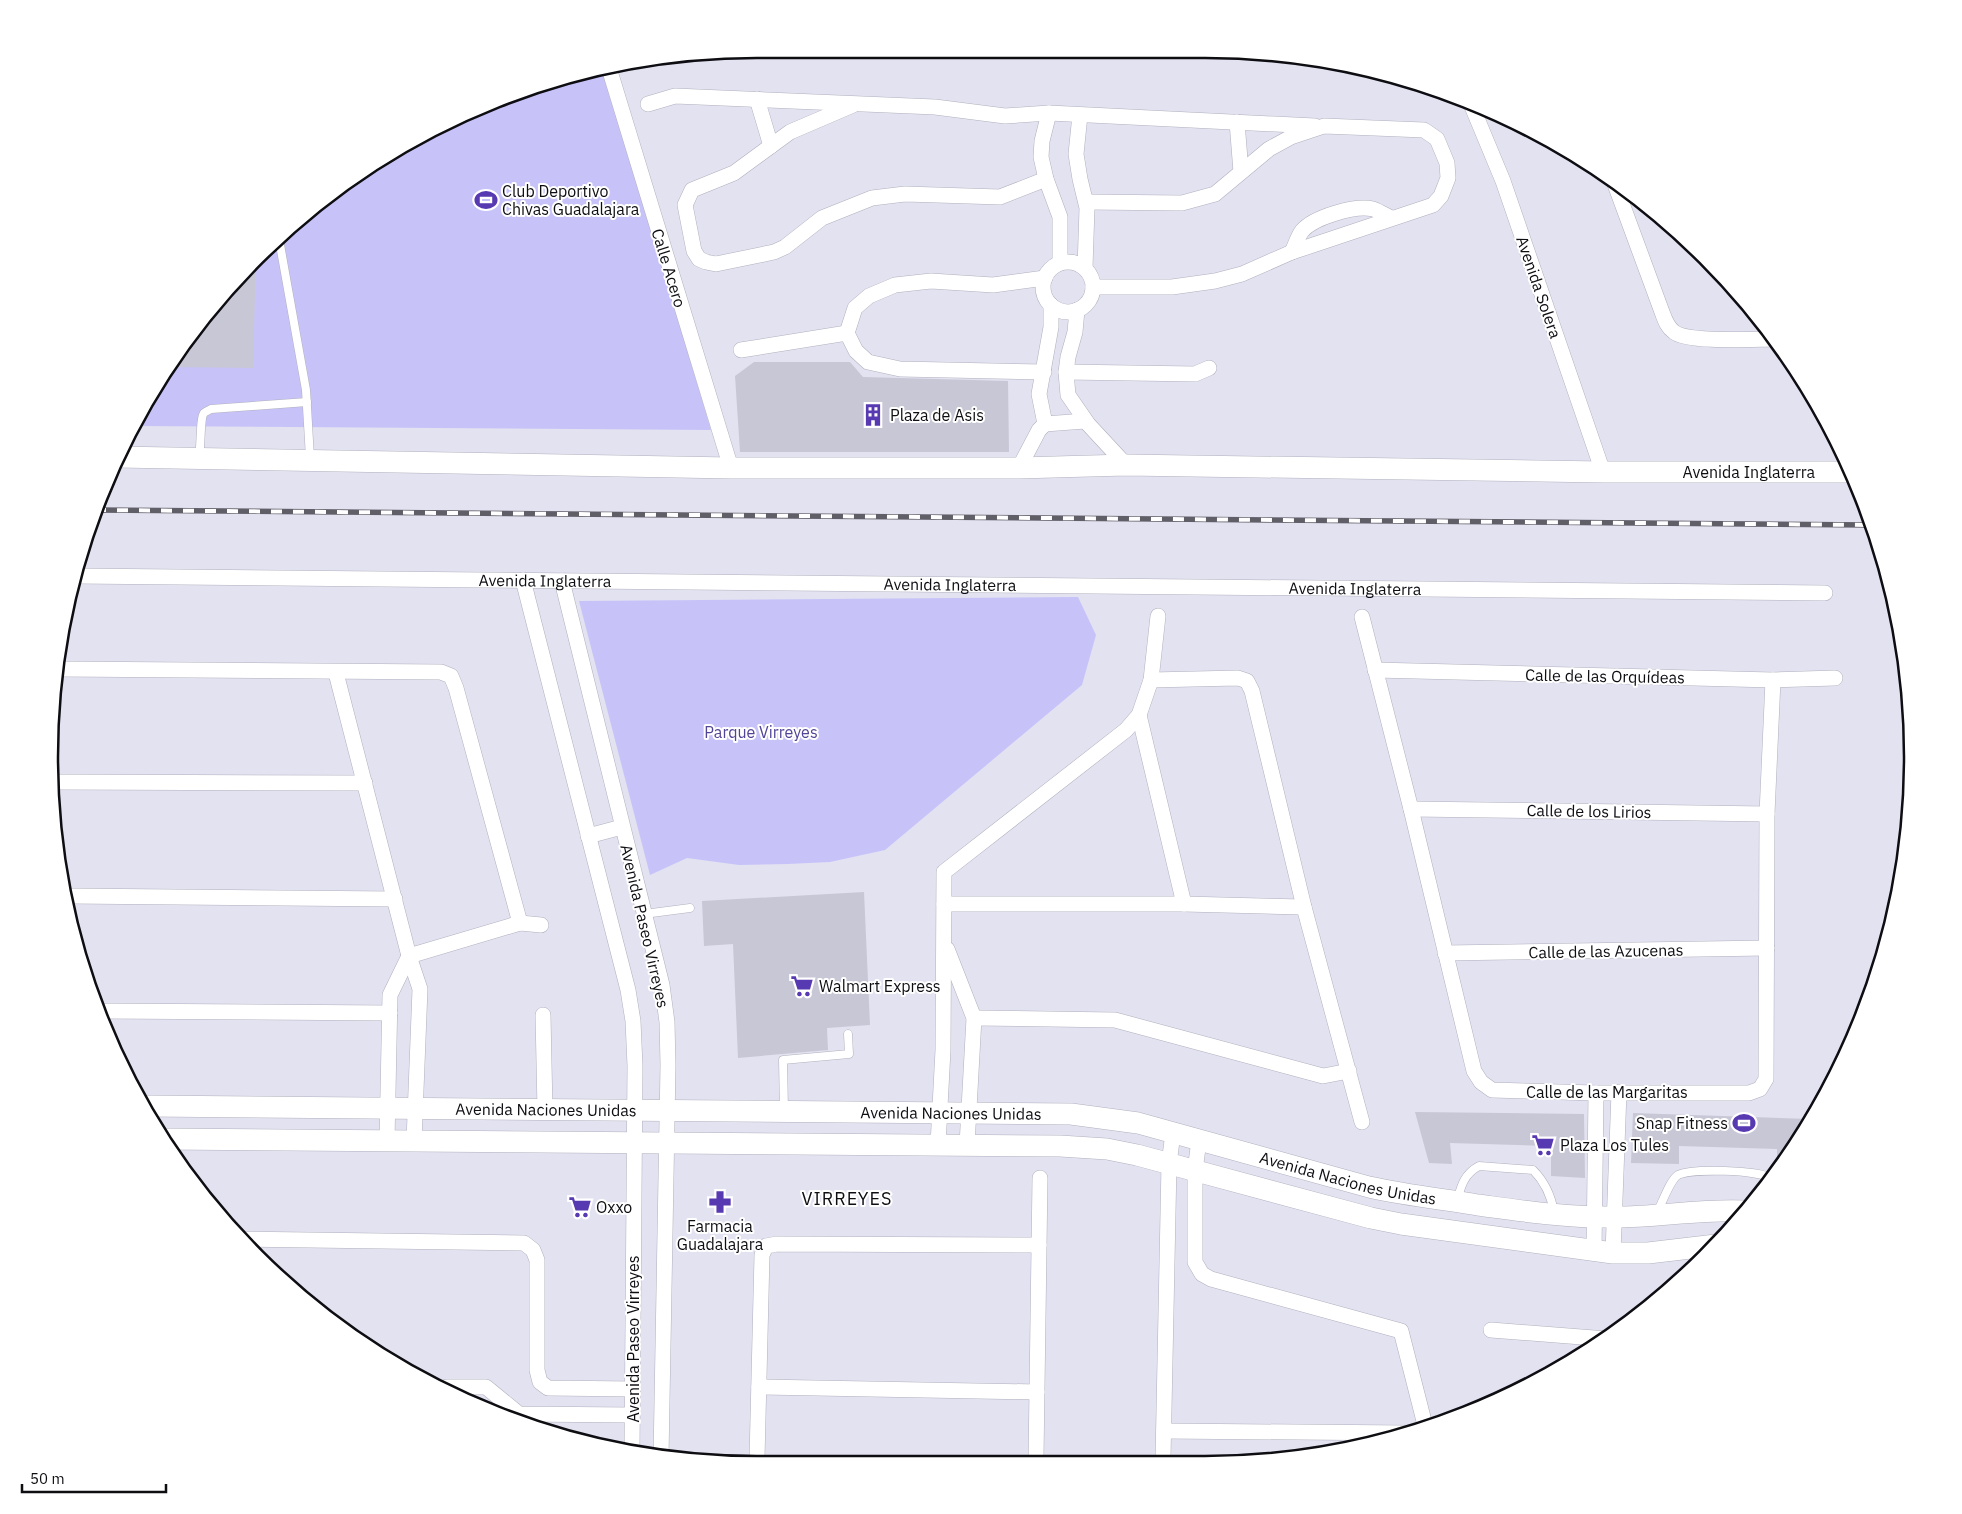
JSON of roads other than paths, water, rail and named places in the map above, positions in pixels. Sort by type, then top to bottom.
[{"type":"street","name":"Calle Acero","points":[[611,73],[731,468]]},
{"type":"street","points":[[648,104],[675,96],[935,107],[1005,116],[1049,113],[1424,130],[1437,139],[1446,163],[1448,178],[1441,196],[1432,205],[1292,252],[1242,274],[1215,281],[1172,287],[1093,287]]},
{"type":"street","points":[[757,100],[770,146]]},
{"type":"street","points":[[857,104],[790,132],[734,173],[692,190],[685,205],[694,251],[698,259],[716,264],[774,252],[831,214],[878,197],[905,194],[1000,197],[1046,179]]},
{"type":"street","name":"Avenida Solera","points":[[1474,112],[1503,181],[1603,472]]},
{"type":"street","points":[[1049,113],[1041,151],[1046,179],[1060,217],[1060,263]]},
{"type":"street","points":[[1080,115],[1076,154],[1086,202],[1084,268]]},
{"type":"street","points":[[1237,122],[1241,172]]},
{"type":"street","points":[[1086,202],[1182,203],[1215,194],[1269,149],[1291,137],[1324,126]]},
{"type":"street","points":[[1618,192],[1666,324],[1674,332],[1682,336],[1697,338],[1766,339]]},
{"type":"street","points":[[1292,252],[1302,231],[1314,222],[1331,215],[1350,210],[1373,209],[1391,218]]},
{"type":"street","points":[[1073,262],[1084,268],[1091,276],[1093,287],[1091,296],[1085,304],[1077,310],[1068,311],[1059,310],[1052,305],[1046,297],[1043,288],[1045,278],[1051,268],[1060,263],[1073,262]]},
{"type":"street","points":[[1044,372],[900,369],[868,362],[856,351],[847,333],[855,308],[868,296],[895,285],[930,281],[993,285],[1045,278]]},
{"type":"street","points":[[1045,424],[1038,394],[1044,372],[1046,346],[1051,327],[1052,305]]},
{"type":"street","points":[[1077,310],[1075,332],[1068,356],[1066,372],[1068,395],[1086,421],[1126,465]]},
{"type":"street","points":[[741,350],[847,333]]},
{"type":"street","points":[[1066,372],[1195,374],[1209,368]]},
{"type":"street","points":[[1018,468],[1039,430],[1045,424],[1086,421]]},
{"type":"street","name":"Avenida Inglaterra","points":[[126,457],[731,468],[1018,468],[1126,465],[1603,472],[1843,472]]},
{"type":"street","name":"Avenida Inglaterra","points":[[81,576],[1825,593]]},
{"type":"street","name":"Avenida Paseo Virreyes","points":[[523,580],[628,990],[632,1021],[635,1066],[632,1445]]},
{"type":"street","name":"Avenida Paseo Virreyes","points":[[562,581],[662,985],[667,1022],[667,1143],[661,1450]]},
{"type":"street","points":[[938,1145],[943,1050],[944,872],[1126,730],[1139,714],[1151,680],[1158,616]]},
{"type":"street","points":[[1362,618],[1412,809],[1445,953]]},
{"type":"street","points":[[63,669],[441,672],[451,676],[456,688],[520,922]]},
{"type":"street","name":"Calle de las Orquídeas","points":[[1375,670],[1773,680],[1835,678]]},
{"type":"street","points":[[336,672],[420,988],[414,1141]]},
{"type":"street","points":[[1151,680],[1238,678],[1247,681],[1254,700],[1304,906],[1362,1122]]},
{"type":"street","points":[[1767,948],[1767,814],[1773,680]]},
{"type":"street","points":[[1139,714],[1184,904]]},
{"type":"street","points":[[59,782],[365,783]]},
{"type":"street","name":"Calle de los Lirios","points":[[1412,809],[1767,814]]},
{"type":"street","points":[[588,836],[622,827]]},
{"type":"street","points":[[72,896],[395,899]]},
{"type":"street","points":[[944,904],[1304,906]]},
{"type":"street","points":[[387,1141],[390,995],[410,956],[520,922],[541,925]]},
{"type":"street","points":[[944,940],[974,1018],[967,1145]]},
{"type":"street","name":"Calle de las Azucenas","points":[[1445,953],[1767,948]]},
{"type":"street","name":"Calle de las Margaritas","points":[[1445,953],[1474,1071],[1481,1082],[1492,1090],[1596,1093],[1748,1092],[1760,1089],[1766,1079],[1767,948]]},
{"type":"street","points":[[106,1011],[390,1013]]},
{"type":"street","points":[[543,1015],[545,1110]]},
{"type":"street","points":[[974,1018],[1115,1020],[1323,1076],[1349,1071]]},
{"type":"street","points":[[1603,1252],[1604,1217],[1618,1092]]},
{"type":"street","points":[[1596,1093],[1604,1217]]},
{"type":"street","name":"Avenida Naciones Unidas","points":[[151,1106],[1071,1114],[1138,1123],[1369,1187],[1406,1195],[1555,1214],[1604,1217],[1656,1216],[1697,1211],[1737,1211]]},
{"type":"street","points":[[1164,1456],[1169,1164],[1173,1133]]},
{"type":"street","name":"Avenida Naciones Unidas","points":[[171,1139],[967,1145],[1060,1146],[1107,1149],[1371,1218],[1401,1224],[1603,1252],[1648,1253],[1705,1246]]},
{"type":"street","points":[[1199,1140],[1195,1171],[1195,1262],[1202,1274],[1211,1279],[1401,1331],[1424,1421]]},
{"type":"street","points":[[1036,1456],[1040,1178]]},
{"type":"street","points":[[1401,1224],[1406,1195]]},
{"type":"street","points":[[250,1239],[524,1243],[533,1250],[537,1260],[537,1370],[540,1382],[548,1388],[575,1388],[592,1398],[632,1393]]},
{"type":"street","points":[[757,1456],[762,1255],[766,1246],[777,1244],[1039,1245]]},
{"type":"street","points":[[1491,1330],[1595,1338]]},
{"type":"street","points":[[454,1387],[486,1387],[520,1414],[632,1415]]},
{"type":"street","points":[[759,1387],[1037,1392]]},
{"type":"street","points":[[538,1414],[538,1421]]},
{"type":"street","points":[[1164,1431],[1387,1433]]},
{"type":"lane","points":[[280,245],[307,402],[310,460]]},
{"type":"lane","points":[[199,459],[202,447],[201,419],[211,409],[217,407],[307,402]]},
{"type":"lane","points":[[644,914],[690,908]]},
{"type":"lane","points":[[784,1111],[783,1060],[849,1054],[848,1034]]},
{"type":"lane","points":[[1457,1202],[1466,1176],[1471,1170],[1479,1166],[1533,1170],[1545,1184],[1555,1214]]},
{"type":"lane","points":[[1656,1216],[1673,1179],[1684,1173],[1747,1171],[1766,1175]]},
{"type":"railway","points":[[103,510],[1864,525]]},
{"type":"place","name":"Club Deportivo Chivas Guadalajara","points":[[486,200]]},
{"type":"place","name":"Plaza de Asis","points":[[873,415]]},
{"type":"place","name":"Walmart Express","points":[[802,986]]},
{"type":"place","name":"Snap Fitness","points":[[1744,1123]]},
{"type":"place","name":"Plaza Los Tules","points":[[1543,1145]]},
{"type":"place","name":"Farmacia Guadalajara","points":[[720,1202]]},
{"type":"place","name":"Oxxo","points":[[580,1207]]},
{"type":"district","name":"VIRREYES","points":[[847,1198]]},
{"type":"park label","name":"Parque Virreyes","points":[[761,732]]}]
